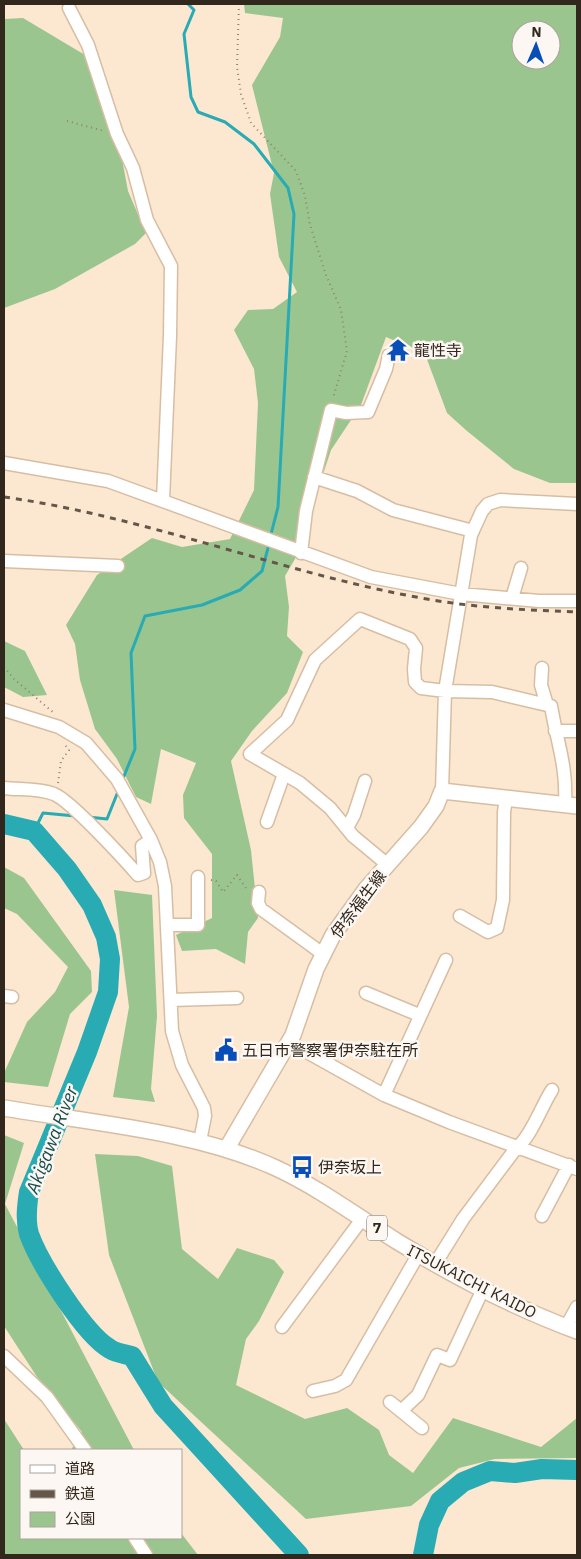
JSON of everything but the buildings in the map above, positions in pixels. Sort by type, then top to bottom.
[{"type":"main road","points":[[442,791],[506,799],[571,804]]},
{"type":"main road","name":"伊奈福生線","points":[[227,1148],[289,1042],[322,954],[348,913],[430,815],[442,791]]},
{"type":"main road","name":"ITSUKAICHI KAIDO","points":[[4,1108],[173,1136],[227,1148],[303,1182],[418,1254],[483,1290],[572,1329]]},
{"type":"street","points":[[68,8],[88,46],[117,134],[133,168],[147,220],[171,266],[163,500]]},
{"type":"street","points":[[300,553],[306,511],[331,410],[346,414],[368,412],[386,369],[389,355]]},
{"type":"street","points":[[4,463],[108,481],[163,500],[300,553],[371,577],[461,594],[577,601]]},
{"type":"street","points":[[314,477],[356,491],[393,510],[473,531]]},
{"type":"street","points":[[442,791],[445,691],[473,531],[482,511],[488,504],[500,500],[577,504]]},
{"type":"street","points":[[4,561],[118,566]]},
{"type":"street","points":[[512,598],[521,568]]},
{"type":"street","points":[[388,865],[347,828],[330,808],[300,783],[250,754],[287,720],[315,660],[360,619],[410,639],[416,648],[415,682],[421,688],[445,691],[492,692],[551,706],[555,731],[564,762],[571,804]]},
{"type":"street","points":[[542,668],[541,685],[547,705]]},
{"type":"street","points":[[4,710],[53,724],[86,743],[117,779],[151,840],[164,880],[172,1031],[179,1057],[205,1112],[200,1141]]},
{"type":"street","points":[[555,731],[577,732]]},
{"type":"street","points":[[267,822],[284,774]]},
{"type":"street","points":[[347,828],[354,815],[365,781]]},
{"type":"street","points":[[4,788],[38,790],[56,795],[125,859],[138,875],[144,873],[145,868],[142,846],[151,840]]},
{"type":"street","points":[[460,916],[488,932],[497,928],[503,900],[504,812],[506,799]]},
{"type":"street","points":[[167,925],[198,925],[198,877]]},
{"type":"street","points":[[259,895],[261,909],[322,954]]},
{"type":"street","points":[[384,1096],[419,1015],[446,960]]},
{"type":"street","points":[[366,993],[419,1015]]},
{"type":"street","points":[[171,1000],[236,998]]},
{"type":"street","points":[[289,1042],[384,1096],[573,1167],[542,1216]]},
{"type":"street","points":[[435,1264],[463,1219],[517,1147],[527,1139],[541,1106],[552,1090]]},
{"type":"street","points":[[282,1327],[362,1219]]},
{"type":"street","points":[[313,1391],[335,1386],[346,1380],[418,1254]]},
{"type":"street","points":[[401,1411],[418,1395],[437,1355],[450,1360],[483,1290]]},
{"type":"street","points":[[572,1329],[577,1306]]},
{"type":"street","points":[[4,1356],[47,1397],[84,1449]]},
{"type":"street","points":[[390,1402],[422,1428]]},
{"type":"street","points":[[136,1539],[146,1555]]},
{"type":"path","points":[[239,4],[237,68],[242,94],[251,123],[296,171],[306,196],[310,225],[326,275],[341,310],[347,351],[331,410]]},
{"type":"path","points":[[68,121],[117,134]]},
{"type":"path","points":[[198,877],[216,881],[224,892],[236,875],[248,891],[259,895]]},
{"type":"green space","points":[[244,4],[577,4],[577,483],[550,483],[514,469],[447,413],[425,354],[386,337],[361,405],[331,450],[295,559],[285,576],[289,607],[287,636],[303,652],[287,693],[252,731],[231,761],[251,850],[258,918],[248,932],[245,964],[216,949],[182,951],[176,935],[212,918],[212,854],[184,818],[183,795],[196,763],[161,749],[151,804],[136,797],[117,759],[95,729],[80,680],[75,644],[66,625],[97,575],[152,538],[182,547],[230,539],[254,490],[258,403],[254,369],[234,330],[248,310],[273,309],[297,292],[279,257],[270,194],[274,173],[252,85],[280,37],[283,18],[245,13]]},
{"type":"green space","points":[[23,18],[85,55],[121,154],[128,191],[146,233],[135,244],[55,289],[4,308],[4,19]]},
{"type":"green space","points":[[4,641],[25,651],[47,695],[23,697],[4,687]]},
{"type":"green space","points":[[4,867],[24,878],[91,971],[92,992],[70,1014],[48,1087],[4,1082],[4,1073],[27,1022],[55,992],[68,967],[17,914],[4,908]]},
{"type":"green space","points":[[114,890],[152,895],[157,1016],[151,1089],[155,1102],[113,1097],[129,1007]]},
{"type":"green space","points":[[4,1135],[24,1143],[5,1204],[133,1449],[72,1449],[82,1432],[39,1380],[4,1326]]},
{"type":"green space","points":[[95,1154],[138,1156],[172,1166],[182,1249],[218,1279],[237,1248],[274,1260],[284,1272],[259,1321],[246,1339],[236,1385],[305,1419],[347,1408],[379,1430],[389,1455],[413,1473],[453,1418],[541,1447],[577,1418],[577,1458],[495,1459],[459,1468],[411,1506],[306,1519],[158,1382],[109,1255]]},
{"type":"green space","points":[[4,1419],[23,1449],[20,1449],[20,1539],[182,1539],[182,1534],[198,1555],[4,1555]]},
{"type":"waterway","points":[[188,4],[194,10],[184,34],[191,97],[198,112],[225,122],[254,144],[288,188],[294,214],[278,507],[270,538]]},
{"type":"waterway","points":[[122,781],[135,749],[131,653],[145,616],[202,605],[240,590],[262,571],[269,544]]},
{"type":"waterway","points":[[88,817],[107,819],[119,789]]},
{"type":"waterway","points":[[34,831],[43,813],[75,816]]},
{"type":"waterway","name":"Akigawa River","points":[[4,824],[34,831],[67,869],[92,905],[106,937],[110,959],[108,992],[87,1052],[29,1192],[27,1207],[29,1234],[52,1279],[88,1329],[110,1349],[132,1356],[163,1406],[299,1555]]},
{"type":"waterway","name":"Akigawa River","points":[[423,1555],[429,1525],[440,1501],[463,1482],[490,1471],[515,1473],[542,1469],[577,1470]]},
{"type":"railway","points":[[4,497],[58,506],[111,518],[321,575],[427,599],[483,607],[577,612]]},
{"type":"place","name":"龍性寺","points":[[398,350]]},
{"type":"place","name":"五日市警察署伊奈駐在所","points":[[226,1050]]},
{"type":"place","name":"伊奈坂上","points":[[302,1167]]}]
